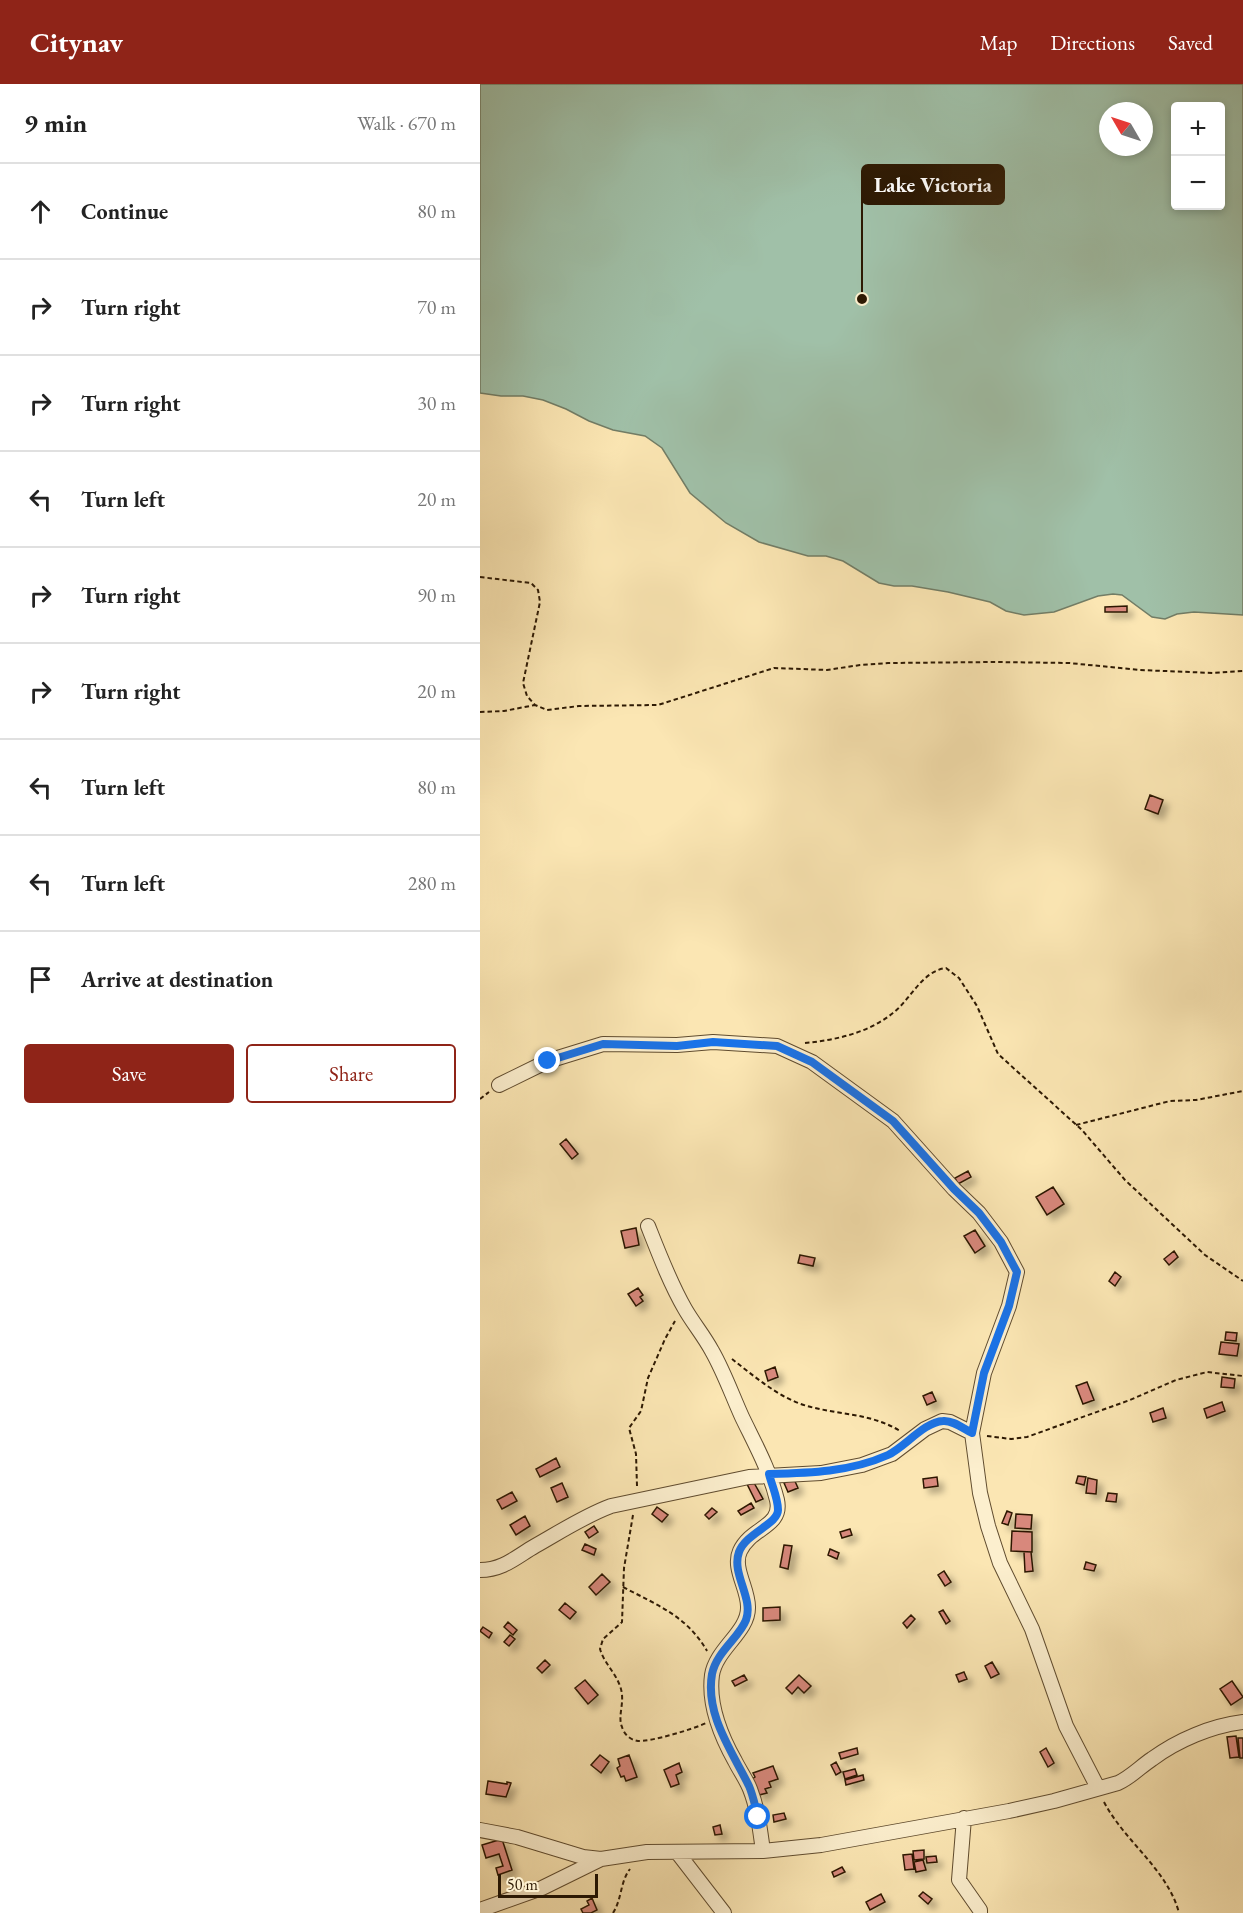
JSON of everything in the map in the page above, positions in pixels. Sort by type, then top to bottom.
[{"type":"street","points":[[499,1085],[548,1061],[603,1044],[677,1046],[713,1042],[777,1046],[812,1062],[893,1121],[954,1189],[979,1213],[1001,1242],[1017,1272],[1009,1306],[984,1373],[972,1433],[980,1493],[1000,1563],[1032,1629],[1066,1726],[1098,1788]]},
{"type":"street","points":[[648,1226],[685,1310],[712,1352],[769,1474],[777,1502],[778,1513],[773,1521],[760,1528],[746,1541],[738,1553],[738,1564],[748,1607],[746,1620],[727,1644],[712,1674],[716,1719],[749,1787],[758,1817],[763,1851]]},
{"type":"street","points":[[480,1570],[491,1570],[512,1562],[591,1513],[611,1506],[732,1480],[769,1474],[821,1473],[862,1465],[891,1454],[933,1424],[942,1421],[950,1422],[972,1433]]},
{"type":"street","points":[[480,1830],[517,1837],[583,1857],[601,1859],[647,1852],[763,1851],[821,1845],[1054,1801],[1126,1779],[1152,1758],[1178,1743],[1204,1732],[1243,1722]]},
{"type":"street","points":[[964,1818],[959,1880],[980,1913]]},
{"type":"street","points":[[676,1852],[724,1913]]},
{"type":"street","points":[[480,1910],[542,1888],[601,1859]]},
{"type":"path","points":[[480,577],[531,583],[538,590],[540,602],[523,683],[527,696],[535,705],[547,710],[579,706],[658,705],[774,668],[788,667],[827,670],[888,663],[994,662],[1069,663],[1140,670],[1213,673],[1243,671]]},
{"type":"path","points":[[480,712],[504,711],[535,705]]},
{"type":"path","points":[[801,1043],[836,1040],[879,1023],[894,1012],[929,974],[946,968],[959,978],[977,1006],[985,1029],[998,1054],[1076,1125],[1133,1188],[1206,1255],[1243,1281]]},
{"type":"path","points":[[1076,1125],[1170,1101],[1196,1100],[1243,1091]]},
{"type":"path","points":[[685,1310],[671,1327],[662,1345],[648,1378],[642,1411],[629,1428],[637,1463],[636,1501],[623,1587],[622,1622],[603,1639],[600,1649],[621,1687],[624,1701],[620,1719],[629,1738],[639,1741],[693,1729],[716,1719]]},
{"type":"path","points":[[731,1358],[787,1398],[806,1406],[868,1416],[893,1426],[912,1439]]},
{"type":"path","points":[[972,1433],[1011,1439],[1027,1437],[1130,1400],[1176,1380],[1207,1372],[1243,1376]]},
{"type":"path","points":[[623,1587],[671,1612],[698,1635],[708,1654],[712,1674]]},
{"type":"path","points":[[1098,1788],[1122,1830],[1169,1887],[1179,1913]]},
{"type":"path","points":[[613,1913],[618,1906],[626,1875],[647,1852]]},
{"type":"shaded area","points":[[480,84],[1243,84],[1243,615],[1194,612],[1177,614],[1165,619],[1152,617],[1122,595],[1113,594],[1098,596],[1054,612],[1024,615],[1006,611],[990,602],[948,592],[879,583],[843,561],[826,556],[808,556],[759,542],[726,523],[690,493],[662,448],[645,436],[613,430],[543,400],[523,396],[480,393]]},
{"type":"building","points":[[1127,606],[1127,612],[1105,612],[1105,607]]},
{"type":"building","points":[[1150,795],[1163,800],[1158,814],[1145,809]]},
{"type":"building","points":[[566,1139],[578,1154],[572,1159],[560,1144]]},
{"type":"building","points":[[968,1171],[971,1177],[958,1184],[955,1178]]},
{"type":"building","points":[[1053,1187],[1064,1204],[1047,1215],[1036,1197]]},
{"type":"building","points":[[636,1228],[639,1245],[625,1248],[621,1231]]},
{"type":"building","points":[[975,1230],[985,1246],[975,1253],[964,1236]]},
{"type":"building","points":[[1174,1251],[1178,1257],[1169,1265],[1164,1259]]},
{"type":"building","points":[[800,1255],[815,1258],[813,1266],[798,1263]]},
{"type":"building","points":[[1115,1272],[1121,1277],[1115,1286],[1109,1281]]},
{"type":"building","points":[[638,1288],[643,1295],[640,1297],[643,1301],[636,1306],[628,1294]]},
{"type":"building","points":[[1226,1332],[1237,1333],[1236,1341],[1225,1340]]},
{"type":"building","points":[[1221,1342],[1239,1344],[1237,1356],[1219,1354]]},
{"type":"building","points":[[775,1367],[778,1377],[768,1381],[765,1371]]},
{"type":"building","points":[[1222,1377],[1235,1379],[1234,1388],[1221,1387]]},
{"type":"building","points":[[1087,1382],[1094,1400],[1083,1404],[1076,1386]]},
{"type":"building","points":[[932,1392],[936,1401],[927,1405],[923,1396]]},
{"type":"building","points":[[1222,1402],[1225,1411],[1207,1418],[1204,1409]]},
{"type":"building","points":[[1163,1408],[1166,1418],[1153,1422],[1150,1413]]},
{"type":"building","points":[[556,1458],[560,1467],[540,1477],[536,1469]]},
{"type":"building","points":[[1078,1476],[1086,1477],[1084,1485],[1076,1483]]},
{"type":"building","points":[[937,1477],[938,1486],[924,1488],[923,1479]]},
{"type":"building","points":[[1088,1478],[1097,1480],[1096,1494],[1086,1493]]},
{"type":"building","points":[[794,1479],[798,1488],[788,1492],[784,1483]]},
{"type":"building","points":[[753,1481],[763,1499],[756,1502],[747,1484]]},
{"type":"building","points":[[562,1483],[568,1497],[557,1502],[551,1488]]},
{"type":"building","points":[[512,1492],[517,1501],[502,1509],[497,1500]]},
{"type":"building","points":[[1108,1493],[1117,1494],[1116,1502],[1106,1501]]},
{"type":"building","points":[[751,1503],[754,1508],[741,1515],[738,1511]]},
{"type":"building","points":[[657,1507],[668,1515],[662,1522],[652,1514]]},
{"type":"building","points":[[712,1508],[717,1512],[709,1519],[705,1515]]},
{"type":"building","points":[[1007,1511],[1012,1513],[1008,1525],[1002,1523]]},
{"type":"building","points":[[1016,1514],[1032,1515],[1031,1529],[1015,1528]]},
{"type":"building","points":[[525,1516],[530,1526],[516,1535],[510,1525]]},
{"type":"building","points":[[594,1526],[598,1532],[589,1538],[585,1532]]},
{"type":"building","points":[[850,1529],[852,1535],[842,1538],[840,1532]]},
{"type":"building","points":[[1012,1531],[1032,1532],[1032,1552],[1011,1551]]},
{"type":"building","points":[[585,1544],[596,1549],[594,1555],[582,1550]]},
{"type":"building","points":[[784,1545],[792,1546],[788,1569],[780,1567]]},
{"type":"building","points":[[830,1549],[839,1553],[837,1559],[828,1555]]},
{"type":"building","points":[[1024,1552],[1031,1552],[1033,1571],[1025,1572]]},
{"type":"building","points":[[1086,1562],[1096,1565],[1094,1571],[1084,1569]]},
{"type":"building","points":[[944,1571],[951,1582],[945,1586],[938,1575]]},
{"type":"building","points":[[602,1574],[610,1582],[596,1595],[589,1587]]},
{"type":"building","points":[[565,1603],[576,1612],[570,1619],[559,1610]]},
{"type":"building","points":[[780,1607],[780,1620],[763,1621],[763,1608]]},
{"type":"building","points":[[943,1610],[950,1621],[946,1624],[939,1612]]},
{"type":"building","points":[[911,1615],[915,1619],[907,1628],[903,1623]]},
{"type":"building","points":[[508,1622],[517,1630],[513,1635],[504,1627]]},
{"type":"building","points":[[483,1627],[492,1633],[489,1638],[480,1631]]},
{"type":"building","points":[[510,1635],[515,1639],[509,1646],[504,1642]]},
{"type":"building","points":[[545,1660],[550,1665],[542,1673],[537,1668]]},
{"type":"building","points":[[992,1662],[999,1674],[991,1678],[985,1666]]},
{"type":"building","points":[[964,1672],[967,1679],[959,1682],[956,1675]]},
{"type":"building","points":[[744,1675],[747,1680],[735,1686],[732,1681]]},
{"type":"building","points":[[799,1675],[811,1686],[804,1693],[798,1687],[792,1694],[786,1688]]},
{"type":"building","points":[[585,1680],[598,1695],[588,1704],[575,1688]]},
{"type":"building","points":[[1232,1681],[1243,1697],[1231,1705],[1220,1689]]},
{"type":"building","points":[[1236,1736],[1239,1757],[1230,1758],[1227,1737]]},
{"type":"building","points":[[1238,1738],[1243,1738],[1243,1758],[1240,1758]]},
{"type":"building","points":[[857,1748],[858,1754],[841,1759],[839,1753]]},
{"type":"building","points":[[1046,1748],[1054,1763],[1048,1767],[1040,1752]]},
{"type":"building","points":[[600,1755],[609,1762],[601,1773],[591,1765]]},
{"type":"building","points":[[629,1755],[637,1777],[626,1781],[624,1776],[621,1777],[617,1768],[620,1766],[618,1759]]},
{"type":"building","points":[[836,1762],[841,1772],[836,1775],[831,1765]]},
{"type":"building","points":[[679,1763],[682,1772],[676,1775],[679,1784],[671,1787],[664,1770]]},
{"type":"building","points":[[773,1766],[778,1779],[769,1782],[771,1787],[765,1789],[767,1793],[759,1795],[752,1779],[755,1777],[753,1773]]},
{"type":"building","points":[[855,1769],[857,1775],[845,1779],[843,1772]]},
{"type":"building","points":[[863,1775],[864,1780],[846,1785],[845,1780]]},
{"type":"building","points":[[488,1781],[511,1783],[506,1797],[486,1794]]},
{"type":"building","points":[[784,1813],[786,1819],[774,1822],[773,1815]]},
{"type":"building","points":[[720,1825],[722,1834],[715,1835],[713,1827]]},
{"type":"building","points":[[502,1839],[512,1870],[498,1875],[496,1868],[503,1866],[499,1854],[486,1858],[482,1845]]},
{"type":"building","points":[[924,1850],[924,1859],[914,1860],[913,1851]]},
{"type":"building","points":[[912,1854],[914,1869],[905,1870],[903,1855]]},
{"type":"building","points":[[936,1856],[937,1862],[927,1863],[926,1857]]},
{"type":"building","points":[[923,1860],[926,1870],[916,1872],[914,1862]]},
{"type":"building","points":[[842,1867],[845,1872],[834,1877],[832,1872]]},
{"type":"building","points":[[923,1892],[932,1899],[928,1904],[919,1896]]},
{"type":"building","points":[[881,1894],[885,1902],[870,1910],[866,1902]]},
{"type":"building","points":[[592,1898],[597,1910],[583,1913],[581,1909],[589,1905],[587,1901]]},
{"type":"place","name":"Lake Victoria","points":[[862,299]]},
{"type":"route","points":[[548,1061],[603,1044],[677,1046],[713,1042],[777,1046],[812,1062],[893,1121],[954,1189],[979,1213],[1001,1242],[1017,1272],[1009,1306],[984,1373],[972,1433],[950,1422],[942,1421],[925,1429],[891,1454],[862,1465],[821,1473],[769,1474],[778,1513],[773,1521],[760,1528],[746,1541],[738,1553],[738,1564],[748,1607],[746,1620],[727,1644],[712,1674],[716,1719],[749,1787],[758,1817]]}]
